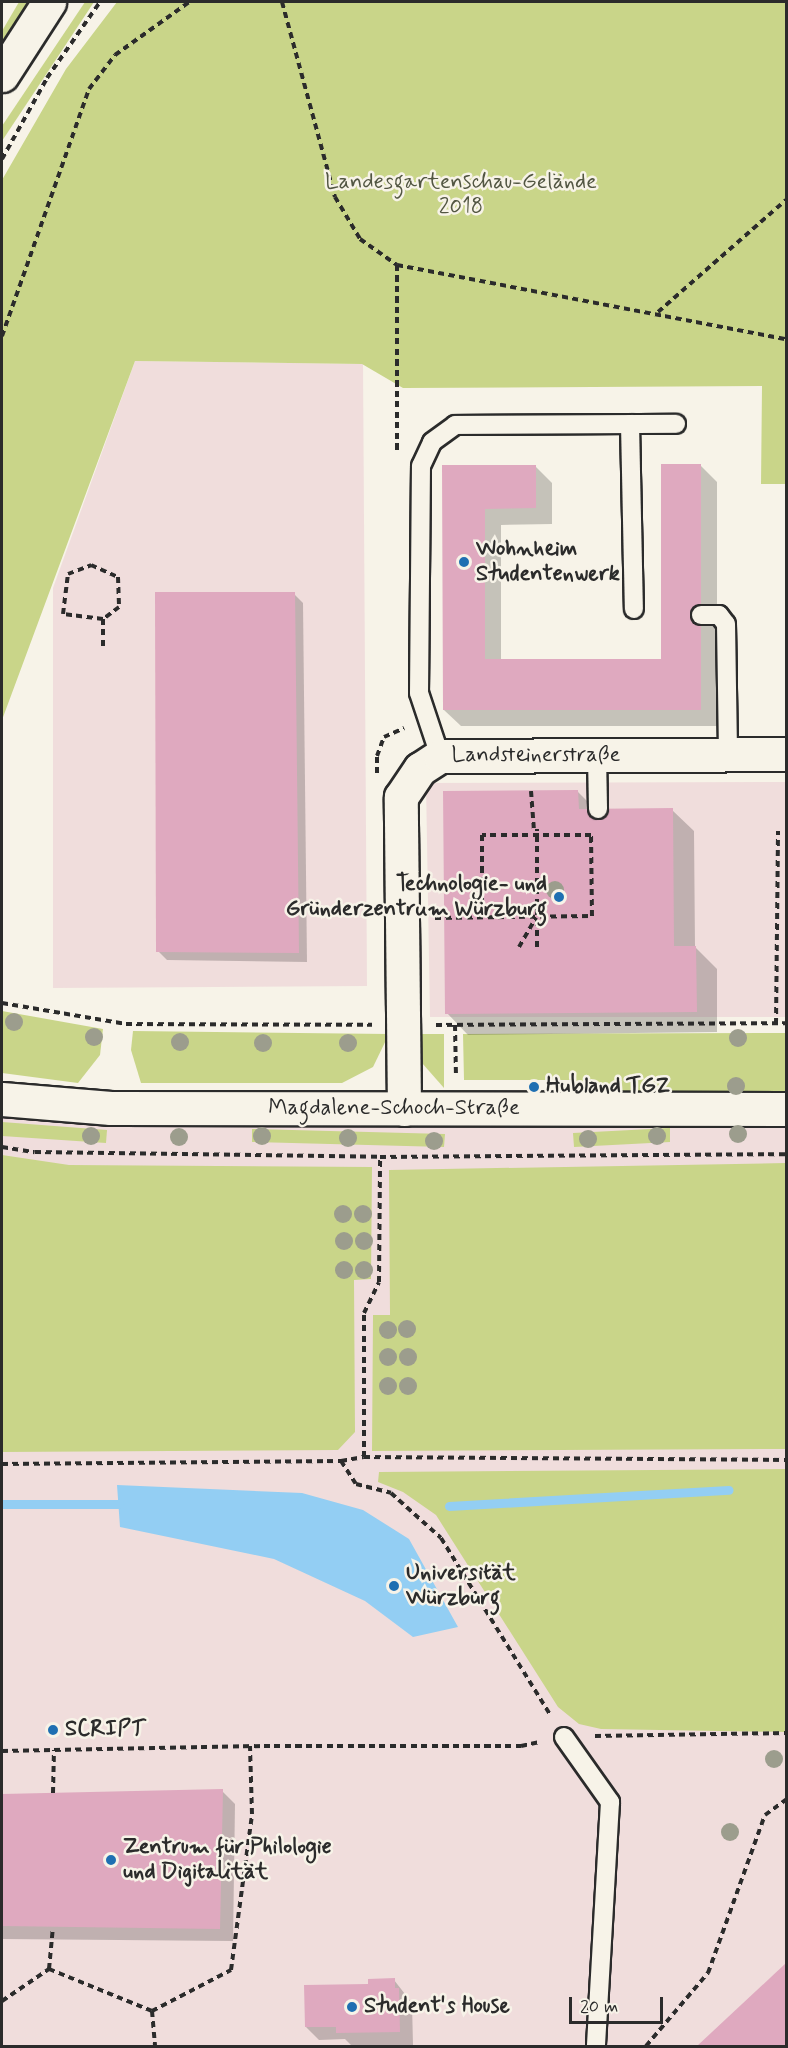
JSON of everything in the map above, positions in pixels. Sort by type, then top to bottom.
[{"type":"street","points":[[2,75],[49,2]]},
{"type":"street","name":"Landsteinerstraße","points":[[404,1109],[401,797],[420,769],[440,756],[786,754]]},
{"type":"street","name":"Magdalene-Schoch-Straße","points":[[2,1099],[111,1108],[786,1109]]},
{"type":"lane","points":[[630,424],[634,609]]},
{"type":"lane","points":[[440,756],[419,693],[421,466],[432,442],[455,425],[676,424]]},
{"type":"lane","points":[[701,615],[719,615],[726,624],[728,753]]},
{"type":"lane","points":[[597,756],[598,809]]},
{"type":"lane","points":[[564,1737],[610,1802],[596,2046]]},
{"type":"path","points":[[2,159],[47,78],[100,2]]},
{"type":"path","points":[[2,336],[89,89],[115,55],[189,2]]},
{"type":"path","points":[[282,2],[335,197],[360,239],[397,266],[657,312],[786,339]]},
{"type":"path","points":[[657,312],[786,200]]},
{"type":"path","points":[[91,565],[118,577],[119,607],[103,619],[63,614],[68,574],[91,565]]},
{"type":"path","points":[[103,619],[103,646]]},
{"type":"path","points":[[531,791],[535,835]]},
{"type":"path","points":[[537,829],[537,948]]},
{"type":"path","points":[[776,1023],[778,831]]},
{"type":"path","points":[[455,917],[592,916],[591,835],[482,835],[482,916]]},
{"type":"path","points":[[519,947],[536,916]]},
{"type":"path","points":[[2,1003],[126,1024],[786,1023]]},
{"type":"path","points":[[455,1025],[457,1109]]},
{"type":"path","points":[[2,1147],[35,1152],[380,1157],[786,1154]]},
{"type":"path","points":[[364,1457],[364,1313],[379,1282],[380,1157]]},
{"type":"path","points":[[2,1464],[341,1461],[364,1457],[786,1460]]},
{"type":"path","points":[[341,1461],[356,1484],[391,1493],[441,1538],[564,1737]]},
{"type":"path","points":[[2,1751],[250,1746],[521,1746],[564,1737],[786,1733]]},
{"type":"path","points":[[50,1969],[152,2011],[231,1970],[252,1814],[250,1746]]},
{"type":"path","points":[[53,1793],[54,1750]]},
{"type":"path","points":[[646,2046],[708,1973],[765,1815],[786,1800]]},
{"type":"path","points":[[50,1969],[53,1927]]},
{"type":"path","points":[[2,2001],[50,1969]]},
{"type":"path","points":[[152,2011],[155,2046]]},
{"type":"shaded area","points":[[135,361],[363,364],[367,986],[53,988],[53,588]]},
{"type":"shaded area","name":"Technologie- und Gründerzentrum Würzburg","points":[[786,782],[786,1017],[430,1017],[426,783]]},
{"type":"shaded area","name":"Universität Würzburg","points":[[2,1118],[410,1126],[786,1124],[786,2046],[2,2046]]},
{"type":"green space","points":[[19,2],[30,2],[2,48],[2,31]]},
{"type":"green space","points":[[85,2],[94,2],[2,141],[2,126]]},
{"type":"green space","name":"Landesgartenschau-Gelände 2018","points":[[117,2],[786,2],[786,484],[761,484],[762,386],[403,388],[362,364],[135,361],[2,720],[2,180],[66,69]]},
{"type":"green space","points":[[2,1011],[103,1029],[100,1055],[78,1083],[2,1073]]},
{"type":"green space","points":[[133,1031],[389,1034],[373,1067],[342,1083],[141,1083],[131,1050]]},
{"type":"green space","points":[[786,1033],[786,1094],[573,1094],[573,1080],[464,1080],[463,1034]]},
{"type":"green space","points":[[419,1034],[444,1034],[444,1088],[422,1063]]},
{"type":"green space","points":[[2,1122],[107,1130],[106,1143],[2,1136]]},
{"type":"green space","points":[[670,1128],[670,1142],[574,1147],[573,1133]]},
{"type":"green space","points":[[252,1129],[445,1134],[444,1147],[252,1142]]},
{"type":"green space","points":[[2,1155],[69,1165],[372,1167],[371,1279],[354,1280],[355,1432],[338,1450],[2,1452]]},
{"type":"green space","points":[[786,1163],[786,1449],[372,1451],[373,1315],[390,1315],[389,1170]]},
{"type":"green space","points":[[786,1469],[786,1732],[601,1729],[579,1724],[558,1707],[436,1515],[403,1492],[378,1482],[379,1472]]},
{"type":"water","points":[[117,1485],[302,1493],[363,1510],[409,1539],[458,1627],[413,1637],[365,1601],[274,1559],[120,1527]]},
{"type":"building","name":"Wohnheim Studentenwerk","points":[[661,464],[701,464],[701,710],[443,710],[442,465],[536,465],[536,508],[485,509],[485,659],[661,659]]},
{"type":"building","points":[[155,592],[295,592],[299,953],[156,952]]},
{"type":"building","name":"Technologie- und Gründerzentrum Würzburg","points":[[578,790],[579,809],[673,808],[674,946],[696,946],[697,1012],[445,1014],[443,791]]},
{"type":"building","name":"Zentrum für Philologie und Digitalität","points":[[223,1789],[220,1929],[2,1926],[2,1794]]},
{"type":"building","points":[[786,1963],[786,2046],[697,2046]]},
{"type":"building","name":"Student's House","points":[[395,1978],[395,1988],[399,1988],[400,2032],[336,2033],[336,2027],[305,2027],[304,1985],[368,1984],[368,1979]]},
{"type":"waterway","points":[[449,1506],[729,1490]]},
{"type":"waterway","points":[[2,1504],[119,1504]]},
{"type":"place","name":"Wohnheim Studentenwerk","points":[[464,562]]},
{"type":"place","name":"Technologie- und Gründerzentrum Würzburg","points":[[559,897]]},
{"type":"place","name":"Hubland TGZ","points":[[534,1087]]},
{"type":"place","name":"Universität Würzburg","points":[[394,1586]]},
{"type":"place","name":"SCRIPT","points":[[53,1730]]},
{"type":"place","name":"Zentrum für Philologie und Digitalität","points":[[111,1860]]},
{"type":"place","name":"Student's House","points":[[352,2007]]}]
